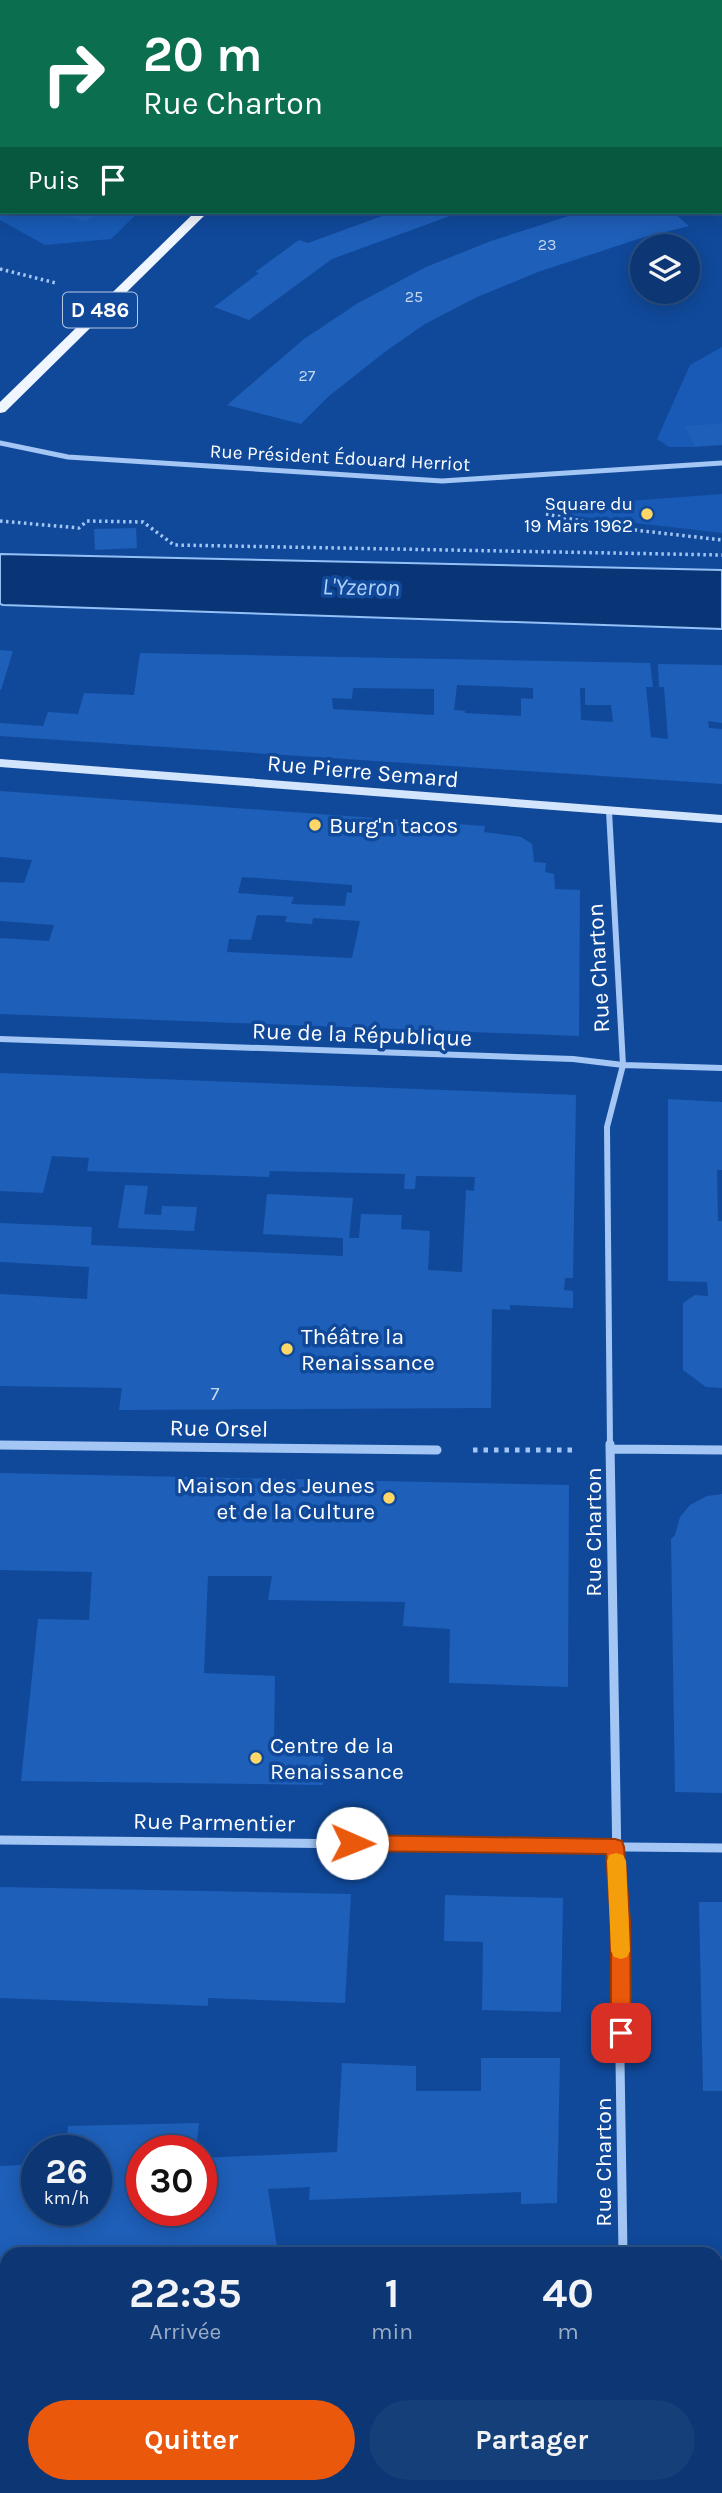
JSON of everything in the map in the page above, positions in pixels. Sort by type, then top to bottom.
[{"type":"main road","name":"D 486","points":[[0,410],[200,214]]},
{"type":"main road","name":"Rue Pierre Semard","points":[[0,763],[722,819]]},
{"type":"street","name":"Rue Président Édouard Herriot","points":[[0,443],[68,457],[442,481],[722,463]]},
{"type":"street","name":"Rue Charton","points":[[609,811],[623,1065],[607,1127],[615,1847],[620,1922],[623,2247]]},
{"type":"street","name":"Rue de la République","points":[[0,1039],[573,1059],[623,1065],[722,1068]]},
{"type":"street","name":"Rue Orsel","points":[[0,1445],[437,1450]]},
{"type":"street","points":[[612,1449],[722,1450]]},
{"type":"street","name":"Rue Parmentier","points":[[0,1840],[722,1848]]},
{"type":"path","points":[[0,269],[56,283]]},
{"type":"path","points":[[545,513],[617,528],[722,540]]},
{"type":"path","points":[[0,521],[79,528],[87,521],[143,522],[174,545],[722,555]]},
{"type":"path","points":[[437,1450],[612,1449]]},
{"type":"shaded area","points":[[0,214],[137,214],[111,239],[45,245],[0,220]]},
{"type":"shaded area","points":[[722,347],[722,423],[686,427],[694,447],[669,447],[657,439],[690,365]]},
{"type":"shaded area","name":"Square du 19 Mars 1962","points":[[722,494],[722,533],[575,516],[564,509],[573,505]]},
{"type":"water","name":"L'Yzeron","points":[[0,554],[722,570],[722,629],[3,605],[0,604]]},
{"type":"building","points":[[60,214],[96,214],[86,222]]},
{"type":"building","points":[[388,214],[456,214],[332,259],[249,320],[214,307],[259,273],[255,272],[299,240],[308,243]]},
{"type":"building","points":[[575,214],[675,214],[689,226],[657,234],[630,234],[630,242],[538,272],[475,298],[425,324],[386,351],[329,396],[301,424],[227,405],[304,339],[358,303],[426,267],[491,241]]},
{"type":"building","points":[[722,423],[722,445],[694,447],[685,426]]},
{"type":"building","points":[[136,528],[137,548],[95,550],[94,529]]},
{"type":"building","points":[[0,650],[13,651],[1,690],[0,690]]},
{"type":"building","points":[[140,653],[650,663],[653,687],[646,687],[651,737],[668,739],[664,687],[659,687],[658,664],[722,665],[722,723],[708,721],[709,728],[722,729],[722,784],[0,736],[0,723],[43,726],[48,712],[78,714],[84,693],[134,695]],"holes":[[[457,685],[533,688],[533,699],[521,698],[521,716],[465,713],[454,710]],[[353,688],[434,689],[434,715],[333,709],[332,698],[352,699]],[[580,688],[585,688],[585,705],[611,705],[613,722],[581,720]]]},
{"type":"building","points":[[0,791],[485,826],[484,832],[521,837],[532,844],[534,862],[546,863],[545,872],[554,874],[555,889],[580,890],[579,1036],[0,1014],[0,938],[49,941],[54,925],[0,921],[0,882],[24,883],[32,860],[0,857]],"holes":[[[242,877],[352,885],[352,893],[347,892],[345,906],[291,904],[294,897],[238,893]],[[257,915],[287,916],[285,922],[312,924],[313,918],[360,921],[352,958],[227,952],[229,939],[251,940]]]},
{"type":"building","points":[[0,1073],[576,1095],[573,1278],[565,1278],[564,1290],[573,1291],[573,1308],[510,1305],[510,1310],[492,1309],[491,1408],[119,1410],[122,1388],[0,1386],[0,1294],[87,1299],[89,1267],[0,1262],[0,1223],[92,1227],[91,1245],[343,1256],[343,1238],[263,1234],[267,1194],[353,1198],[349,1238],[359,1238],[361,1214],[402,1215],[401,1229],[430,1231],[428,1270],[462,1272],[466,1190],[474,1191],[475,1177],[416,1176],[415,1189],[404,1189],[405,1174],[270,1171],[269,1177],[87,1171],[89,1158],[52,1156],[43,1193],[0,1191]]},
{"type":"building","points":[[668,1099],[722,1102],[722,1170],[717,1170],[718,1221],[722,1221],[722,1388],[706,1387],[683,1370],[683,1303],[695,1295],[708,1296],[707,1282],[668,1281]]},
{"type":"building","points":[[125,1185],[148,1186],[144,1214],[161,1215],[162,1206],[197,1207],[194,1231],[118,1228]]},
{"type":"building","points":[[0,1473],[569,1485],[568,1687],[449,1683],[450,1629],[403,1626],[405,1602],[268,1600],[272,1576],[208,1576],[204,1673],[275,1676],[274,1744],[324,1745],[323,1785],[21,1781],[38,1619],[89,1620],[92,1572],[0,1570]]},
{"type":"building","points":[[722,1494],[722,1793],[675,1792],[671,1539],[675,1535],[680,1517],[690,1505],[707,1496]]},
{"type":"building","points":[[0,1887],[351,1894],[345,2003],[208,1998],[208,2006],[0,1998]]},
{"type":"building","points":[[445,1895],[563,1898],[561,2012],[482,2010],[483,1942],[444,1941]]},
{"type":"building","points":[[699,1902],[722,1902],[722,2091],[703,2091]]},
{"type":"building","points":[[481,2058],[560,2058],[557,2203],[521,2204],[521,2192],[309,2200],[310,2187],[268,2189],[277,2247],[0,2247],[0,2166],[21,2165],[21,2226],[112,2226],[112,2135],[67,2135],[68,2126],[199,2123],[198,2135],[126,2135],[126,2226],[217,2226],[217,2157],[337,2152],[342,2063],[416,2066],[416,2091],[481,2091]]},
{"type":"slow traffic","points":[[616,1861],[621,1951]]},
{"type":"place","name":"Square du 19 Mars 1962","points":[[647,514]]},
{"type":"place","name":"Burg'n tacos","points":[[315,825]]},
{"type":"place","name":"Théâtre la Renaissance","points":[[287,1349]]},
{"type":"place","name":"Maison des Jeunes et de la Culture","points":[[389,1498]]},
{"type":"place","name":"Centre de la Renaissance","points":[[256,1758]]},
{"type":"route","points":[[352,1843],[615,1847],[620,1922],[621,2033]]}]
